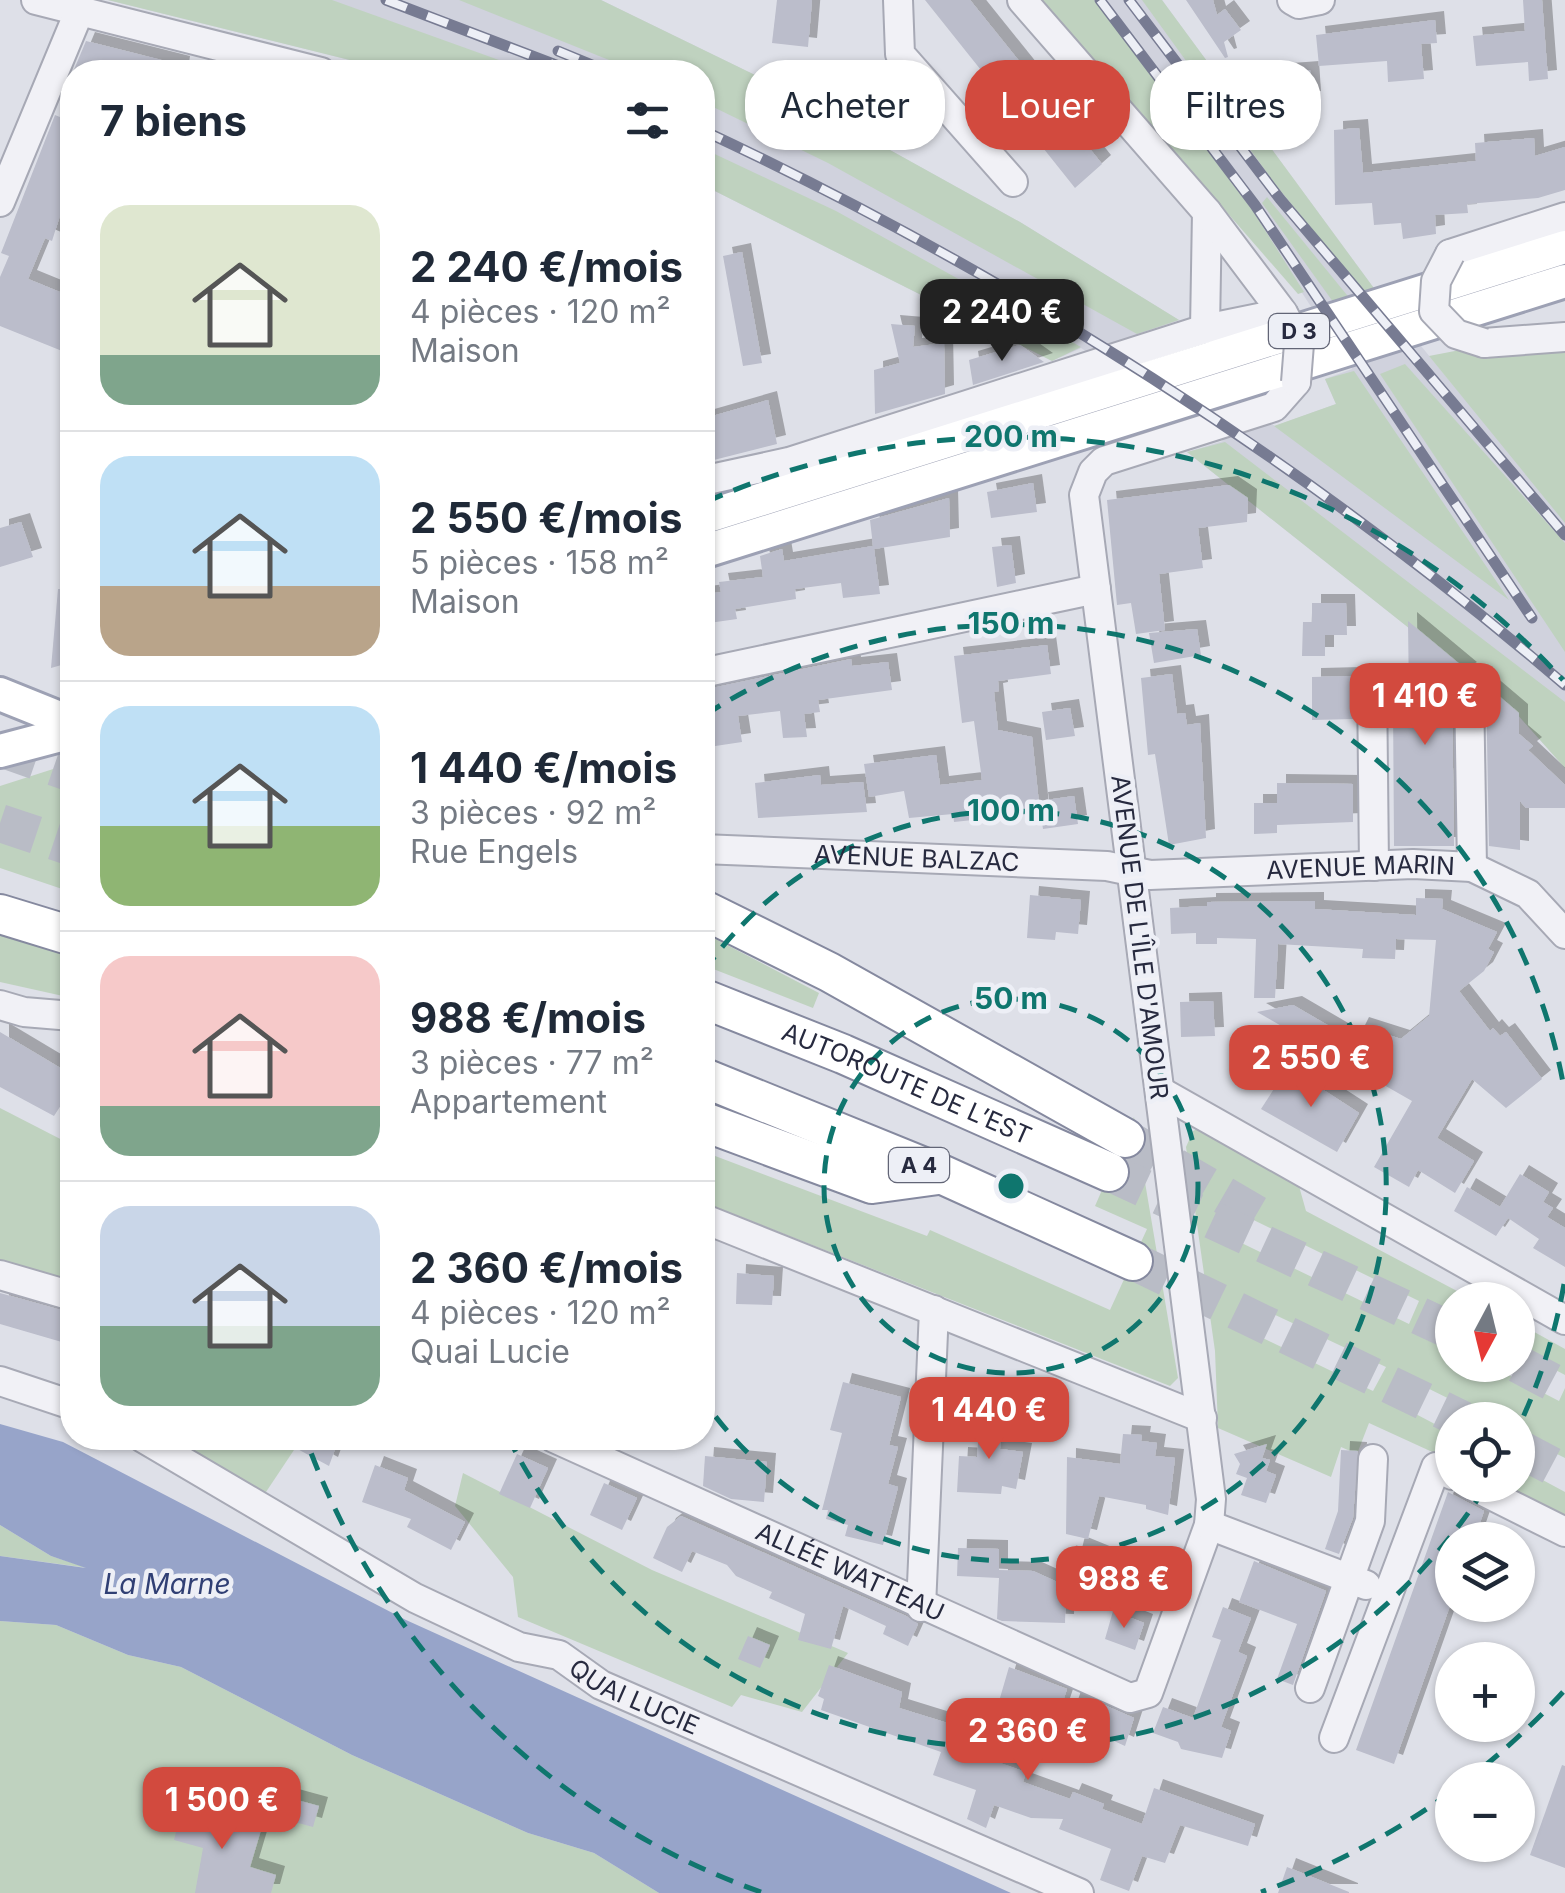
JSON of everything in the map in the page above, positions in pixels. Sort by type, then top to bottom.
[{"type":"highway","points":[[0,914],[60,932]]},
{"type":"highway","name":"AUTOROUTE DE L’EST","points":[[715,916],[828,972],[1117,1155],[715,1003]]},
{"type":"highway","name":"A 4","points":[[715,1081],[941,1174],[1132,1261]]},
{"type":"highway","points":[[715,1126],[872,1184],[941,1174]]},
{"type":"main road","name":"D 3","points":[[715,514],[1565,247]]},
{"type":"main road","name":"D 3","points":[[715,548],[1565,281]]},
{"type":"main road","points":[[0,694],[60,718]]},
{"type":"main road","points":[[32,708],[60,700]]},
{"type":"main road","points":[[0,750],[60,735]]},
{"type":"street","points":[[36,0],[256,60]]},
{"type":"street","points":[[898,0],[900,54],[1013,182]]},
{"type":"street","name":"AVENUE DE L'ÎLE D'AMOUR","points":[[1022,0],[1207,212],[1283,314],[1299,344],[1296,382],[1274,407],[1104,461],[1092,472],[1084,496],[1163,1093],[1162,1132],[1202,1418],[1209,1525],[1148,1693]]},
{"type":"street","points":[[1292,0],[1320,0]]},
{"type":"street","points":[[0,202],[79,12]]},
{"type":"street","points":[[1205,328],[1207,212]]},
{"type":"street","points":[[1565,217],[1450,254],[1436,282],[1434,310],[1456,334],[1484,343],[1565,337]]},
{"type":"street","points":[[715,478],[789,462],[1205,328],[1283,314]]},
{"type":"street","points":[[715,669],[1096,589]]},
{"type":"street","points":[[1372,680],[1374,866]]},
{"type":"street","points":[[1470,688],[1472,867]]},
{"type":"street","name":"AVENUE BALZAC","points":[[715,849],[1132,870]]},
{"type":"street","name":"AVENUE MARIN","points":[[1132,870],[1150,875],[1374,866],[1472,867],[1528,894],[1565,934]]},
{"type":"street","points":[[0,1005],[60,1015]]},
{"type":"street","points":[[1163,1093],[1565,1320]]},
{"type":"street","points":[[715,1223],[1202,1418]]},
{"type":"street","points":[[0,1275],[60,1292]]},
{"type":"street","points":[[922,1607],[934,1310]]},
{"type":"street","points":[[0,1382],[60,1401]]},
{"type":"street","name":"QUAI LUCIE","points":[[165,1450],[415,1598],[520,1647],[559,1654],[601,1684],[1080,1893]]},
{"type":"street","name":"ALLÉE WATTEAU","points":[[580,1450],[1130,1698],[1148,1693]]},
{"type":"street","points":[[1310,1688],[1370,1521],[1373,1459]]},
{"type":"street","points":[[1334,1738],[1386,1593],[1435,1490]]},
{"type":"street","points":[[1506,1502],[1565,1532]]},
{"type":"street","points":[[1209,1525],[1386,1593]]},
{"type":"shaded area","points":[[108,0],[601,0],[745,70],[745,150],[890,150],[1020,222],[1179,320],[1138,334],[1275,426],[1336,404],[1325,379],[1352,369],[1285,267],[1179,150],[1272,150],[1376,291],[1462,396],[1565,502],[1565,768],[1516,713],[1187,452],[1223,441],[1081,348],[1052,361],[715,191],[715,60],[350,60]]},
{"type":"shaded area","points":[[1044,0],[1162,0],[1206,60],[1150,60],[1150,117],[1130,95],[1130,60],[1098,60]]},
{"type":"green space","points":[[108,0],[332,0],[499,60],[350,60]]},
{"type":"green space","points":[[459,0],[601,0],[745,70],[745,122],[715,108],[715,60],[609,60]]},
{"type":"green space","points":[[1042,0],[1094,0],[1150,74],[1150,124],[1130,101],[1130,60],[1094,60]]},
{"type":"green space","points":[[1142,0],[1162,0],[1206,60],[1185,60]]},
{"type":"green space","points":[[801,150],[890,150],[1020,222],[1179,320],[1137,334]]},
{"type":"green space","points":[[1173,150],[1207,150],[1253,211],[1304,292],[1298,294]]},
{"type":"green space","points":[[1250,150],[1272,150],[1376,291],[1366,295]]},
{"type":"green space","points":[[715,154],[836,211],[1081,347],[1052,361],[715,191]]},
{"type":"green space","points":[[1267,197],[1351,300],[1336,306],[1262,203]]},
{"type":"green space","points":[[1460,350],[1497,357],[1565,352],[1565,523],[1429,356]]},
{"type":"green space","points":[[1405,364],[1565,543],[1565,652],[1380,374]]},
{"type":"green space","points":[[1354,371],[1509,600],[1274,426],[1336,404],[1325,379]]},
{"type":"green space","points":[[1225,442],[1565,702],[1565,768],[1516,713],[1187,452]]},
{"type":"green space","points":[[60,767],[60,888],[0,868],[0,786]]},
{"type":"green space","points":[[0,935],[60,952],[60,995],[0,982]]},
{"type":"green space","points":[[715,939],[819,993],[813,1008],[715,970]]},
{"type":"green space","points":[[0,1108],[60,1139],[60,1282],[0,1264]]},
{"type":"green space","points":[[1134,1117],[1178,1378],[1170,1386],[715,1207],[715,1156],[927,1236],[930,1230],[1110,1310],[1147,1229],[1095,1206]]},
{"type":"green space","points":[[1199,1128],[1299,1186],[1306,1211],[1440,1282],[1435,1282],[1435,1320],[1428,1333],[1435,1337],[1435,1382],[1522,1382],[1559,1401],[1565,1388],[1565,1458],[1553,1452],[1539,1478],[1565,1492],[1565,1517],[1535,1501],[1535,1402],[1456,1402],[1403,1376],[1389,1400],[1435,1424],[1435,1453],[1369,1423],[1357,1454],[1341,1447],[1331,1477],[1218,1428],[1215,1351],[1186,1147],[1193,1131]],"holes":[[[1231,1209],[1419,1301],[1409,1324],[1221,1233]],[[1250,1303],[1386,1367],[1373,1391],[1240,1327]]]},
{"type":"green space","points":[[1535,1332],[1565,1349],[1565,1375],[1535,1359]]},
{"type":"green space","points":[[188,1450],[294,1450],[264,1495]]},
{"type":"green space","points":[[463,1473],[652,1570],[848,1653],[802,1712],[741,1695],[732,1707],[518,1617],[513,1577],[455,1506]]},
{"type":"green space","points":[[0,1525],[51,1556],[88,1568],[0,1556]]},
{"type":"green space","points":[[0,1621],[56,1625],[128,1655],[181,1667],[352,1755],[528,1833],[594,1853],[659,1893],[0,1893]]},
{"type":"water","name":"La Marne","points":[[0,1424],[60,1441],[60,1450],[78,1450],[406,1620],[1011,1893],[659,1893],[594,1853],[528,1833],[352,1755],[181,1667],[128,1655],[56,1625],[0,1621],[0,1556],[86,1568],[51,1556],[0,1525]]},
{"type":"building","points":[[777,0],[812,0],[808,47],[772,43]]},
{"type":"building","points":[[925,0],[970,0],[1018,60],[973,60]]},
{"type":"building","points":[[1186,0],[1213,0],[1217,15],[1225,9],[1241,30],[1224,42],[1228,57],[1225,58]]},
{"type":"building","points":[[1523,0],[1542,0],[1548,79],[1529,81],[1528,62],[1476,66],[1473,36],[1525,31]]},
{"type":"building","points":[[1435,20],[1437,43],[1421,44],[1424,79],[1388,82],[1387,61],[1321,66],[1316,35]]},
{"type":"building","points":[[86,41],[161,60],[78,60]]},
{"type":"building","points":[[55,115],[60,117],[60,215],[52,241],[45,238],[28,279],[60,292],[60,350],[0,326],[0,277],[9,256],[1,253]]},
{"type":"building","points":[[1359,128],[1363,173],[1476,161],[1475,143],[1534,138],[1535,156],[1565,147],[1565,190],[1538,198],[1467,204],[1468,213],[1435,215],[1436,234],[1403,239],[1401,223],[1374,225],[1372,203],[1335,205],[1334,130]]},
{"type":"building","points":[[1045,150],[1091,150],[1102,164],[1075,188]]},
{"type":"building","points":[[742,252],[762,363],[743,366],[723,256]]},
{"type":"building","points":[[891,324],[915,326],[913,347],[944,343],[945,394],[875,414],[874,370],[900,363]]},
{"type":"building","points":[[1020,345],[1044,362],[973,385],[969,360]]},
{"type":"building","points":[[768,400],[777,444],[715,460],[715,415]]},
{"type":"building","points":[[1033,483],[1037,512],[991,518],[987,492]]},
{"type":"building","points":[[1229,485],[1248,498],[1247,522],[1198,528],[1203,568],[1159,574],[1165,630],[1136,634],[1131,603],[1117,605],[1107,500]]},
{"type":"building","points":[[949,498],[950,537],[874,549],[880,594],[843,598],[841,583],[795,589],[796,599],[735,609],[737,619],[715,622],[719,582],[763,577],[760,556],[782,549],[784,561],[873,546],[870,520]]},
{"type":"building","points":[[21,522],[33,557],[0,567],[0,528]]},
{"type":"building","points":[[1011,545],[1016,583],[997,587],[992,547]]},
{"type":"building","points":[[58,589],[60,589],[60,665],[51,668]]},
{"type":"building","points":[[1312,603],[1346,603],[1347,635],[1325,635],[1325,656],[1302,656],[1303,622],[1312,622]]},
{"type":"building","points":[[1408,621],[1468,671],[1454,679],[1452,688],[1454,846],[1394,846],[1393,701],[1409,700]]},
{"type":"building","points":[[1197,629],[1201,655],[1154,663],[1149,633]]},
{"type":"building","points":[[1047,645],[1051,674],[998,681],[999,691],[994,692],[998,730],[1032,737],[1040,813],[954,822],[953,814],[909,818],[904,791],[869,797],[864,764],[936,755],[940,785],[982,780],[974,721],[962,723],[954,656]]},
{"type":"building","points":[[851,659],[852,666],[888,662],[892,690],[818,700],[820,712],[804,714],[807,737],[783,738],[780,711],[738,716],[742,742],[715,746],[715,687]]},
{"type":"building","points":[[1172,674],[1177,714],[1185,713],[1187,725],[1200,723],[1206,838],[1169,845],[1155,754],[1148,755],[1141,678]]},
{"type":"building","points":[[1352,676],[1353,719],[1312,720],[1312,677]]},
{"type":"building","points":[[1486,685],[1519,713],[1519,734],[1533,746],[1528,750],[1565,785],[1565,808],[1526,808],[1520,801],[1520,850],[1489,846]]},
{"type":"building","points":[[1070,708],[1075,736],[1046,740],[1042,712]]},
{"type":"building","points":[[820,775],[821,785],[863,782],[867,812],[758,818],[755,783]]},
{"type":"building","points":[[1277,783],[1353,784],[1353,822],[1277,825],[1277,833],[1254,834],[1254,803],[1277,803]]},
{"type":"building","points":[[1074,796],[1078,824],[1043,829],[1039,801]]},
{"type":"building","points":[[1030,895],[1081,900],[1078,934],[1056,932],[1055,940],[1027,938]]},
{"type":"building","points":[[1416,898],[1443,899],[1442,909],[1497,932],[1488,949],[1494,952],[1484,971],[1459,991],[1490,1031],[1493,1028],[1500,1036],[1506,1032],[1542,1079],[1506,1108],[1472,1079],[1437,1138],[1474,1161],[1455,1193],[1418,1170],[1409,1187],[1374,1167],[1412,1101],[1377,1081],[1390,1059],[1351,1044],[1341,1060],[1257,1012],[1293,1005],[1353,1040],[1360,1026],[1401,1039],[1429,1016],[1436,940],[1396,939],[1395,959],[1362,958],[1363,949],[1278,944],[1275,998],[1254,998],[1256,939],[1217,938],[1217,944],[1196,944],[1196,933],[1171,934],[1170,908],[1207,906],[1207,902],[1315,901],[1315,909],[1416,915]]},
{"type":"building","points":[[1213,1001],[1215,1036],[1181,1037],[1180,1002]]},
{"type":"building","points":[[0,1032],[60,1068],[60,1107],[54,1116],[0,1087]]},
{"type":"building","points":[[1288,1067],[1359,1113],[1337,1152],[1261,1109]]},
{"type":"building","points":[[1520,1174],[1549,1192],[1543,1202],[1553,1208],[1547,1217],[1565,1228],[1565,1267],[1533,1248],[1539,1239],[1508,1218],[1496,1236],[1454,1211],[1467,1187],[1500,1207]]},
{"type":"building","points":[[737,1273],[774,1276],[772,1305],[736,1304]]},
{"type":"building","points":[[0,1293],[60,1310],[60,1342],[0,1324]]},
{"type":"building","points":[[843,1382],[901,1397],[889,1445],[898,1447],[888,1484],[898,1487],[883,1545],[845,1536],[848,1525],[826,1519],[828,1510],[822,1510],[842,1433],[830,1430]]},
{"type":"building","points":[[980,1415],[1002,1416],[1000,1449],[1023,1452],[1016,1489],[1002,1486],[1001,1494],[957,1492],[959,1456],[977,1457]]},
{"type":"building","points":[[1123,1434],[1142,1435],[1141,1441],[1157,1443],[1155,1456],[1175,1458],[1168,1515],[1146,1509],[1146,1505],[1099,1496],[1088,1539],[1066,1534],[1067,1457],[1120,1464]]},
{"type":"building","points":[[1267,1444],[1262,1458],[1270,1460],[1266,1471],[1276,1475],[1266,1503],[1241,1495],[1247,1478],[1236,1474],[1240,1464],[1234,1454]]},
{"type":"building","points":[[299,1450],[335,1450],[329,1466]]},
{"type":"building","points":[[1341,1450],[1358,1451],[1353,1518],[1339,1554],[1325,1549],[1338,1511]]},
{"type":"building","points":[[517,1454],[548,1468],[530,1508],[499,1494]]},
{"type":"building","points":[[705,1456],[767,1462],[764,1502],[731,1499],[703,1486]]},
{"type":"building","points":[[375,1465],[408,1478],[404,1490],[465,1522],[451,1550],[407,1527],[411,1519],[362,1502]]},
{"type":"building","points":[[604,1483],[637,1498],[622,1530],[590,1515]]},
{"type":"building","points":[[1444,1502],[1467,1502],[1484,1511],[1480,1522],[1437,1522]]},
{"type":"building","points":[[681,1516],[906,1616],[918,1624],[908,1646],[883,1634],[886,1626],[843,1606],[831,1649],[798,1640],[805,1614],[769,1598],[772,1592],[736,1576],[727,1565],[692,1551],[682,1572],[653,1558],[667,1527]]},
{"type":"building","points":[[1435,1528],[1435,1622],[1444,1622],[1394,1764],[1356,1750]]},
{"type":"building","points":[[1076,1545],[1103,1556],[1091,1601],[1066,1591],[1065,1623],[997,1619],[999,1578],[957,1576],[958,1548],[999,1549],[999,1570],[1033,1571],[1066,1586]]},
{"type":"building","points":[[1254,1561],[1326,1591],[1293,1685],[1277,1679],[1297,1624],[1239,1602]]},
{"type":"building","points":[[1223,1607],[1251,1618],[1238,1652],[1247,1656],[1221,1727],[1231,1731],[1222,1758],[1181,1749],[1178,1742],[1153,1733],[1163,1707],[1193,1718],[1221,1640],[1212,1637]]},
{"type":"building","points":[[1113,1611],[1144,1623],[1135,1650],[1105,1639]]},
{"type":"building","points":[[748,1636],[770,1645],[760,1668],[738,1659]]},
{"type":"building","points":[[829,1665],[902,1692],[899,1708],[983,1734],[976,1755],[1026,1772],[1023,1782],[1070,1799],[1073,1792],[1104,1804],[1102,1809],[1142,1824],[1154,1788],[1255,1824],[1248,1846],[1180,1825],[1165,1863],[1142,1856],[1129,1891],[1100,1880],[1111,1849],[1059,1829],[1063,1819],[1031,1818],[994,1805],[986,1828],[967,1819],[976,1790],[933,1775],[941,1752],[821,1710],[824,1699],[818,1696]]},
{"type":"building","points":[[1009,1667],[1067,1689],[1059,1713],[1029,1703],[1022,1725],[995,1715]]},
{"type":"building","points":[[1072,1700],[1100,1711],[1102,1704],[1134,1718],[1125,1746],[1092,1731],[1089,1739],[1062,1729]]},
{"type":"building","points":[[1562,1765],[1565,1766],[1565,1868],[1535,1857],[1535,1841]]},
{"type":"building","points":[[264,1791],[319,1806],[313,1827],[258,1812]]},
{"type":"building","points":[[177,1802],[213,1811],[211,1817],[261,1830],[250,1867],[276,1875],[271,1893],[195,1893],[203,1848],[174,1840],[178,1824],[171,1823]]},
{"type":"building","points":[[1287,1867],[1349,1892],[1349,1893],[1278,1893]]},
{"type":"tunnel","points":[[0,748],[60,769]]},
{"type":"tunnel","points":[[0,823],[60,843]]},
{"type":"tunnel","points":[[1125,1138],[1261,1217]]},
{"type":"tunnel","points":[[1109,1172],[1435,1323]]},
{"type":"tunnel","points":[[1133,1261],[1435,1407]]},
{"type":"tunnel","points":[[1535,1373],[1565,1389]]},
{"type":"tunnel","points":[[1535,1457],[1565,1473]]},
{"type":"railway","points":[[386,0],[543,60]]},
{"type":"railway","points":[[1100,0],[1255,205],[1532,618]]},
{"type":"railway","points":[[1129,0],[1280,199],[1565,535]]},
{"type":"railway","points":[[558,51],[580,60]]},
{"type":"railway","points":[[715,136],[931,247],[1152,378],[1364,525],[1565,685]]}]
